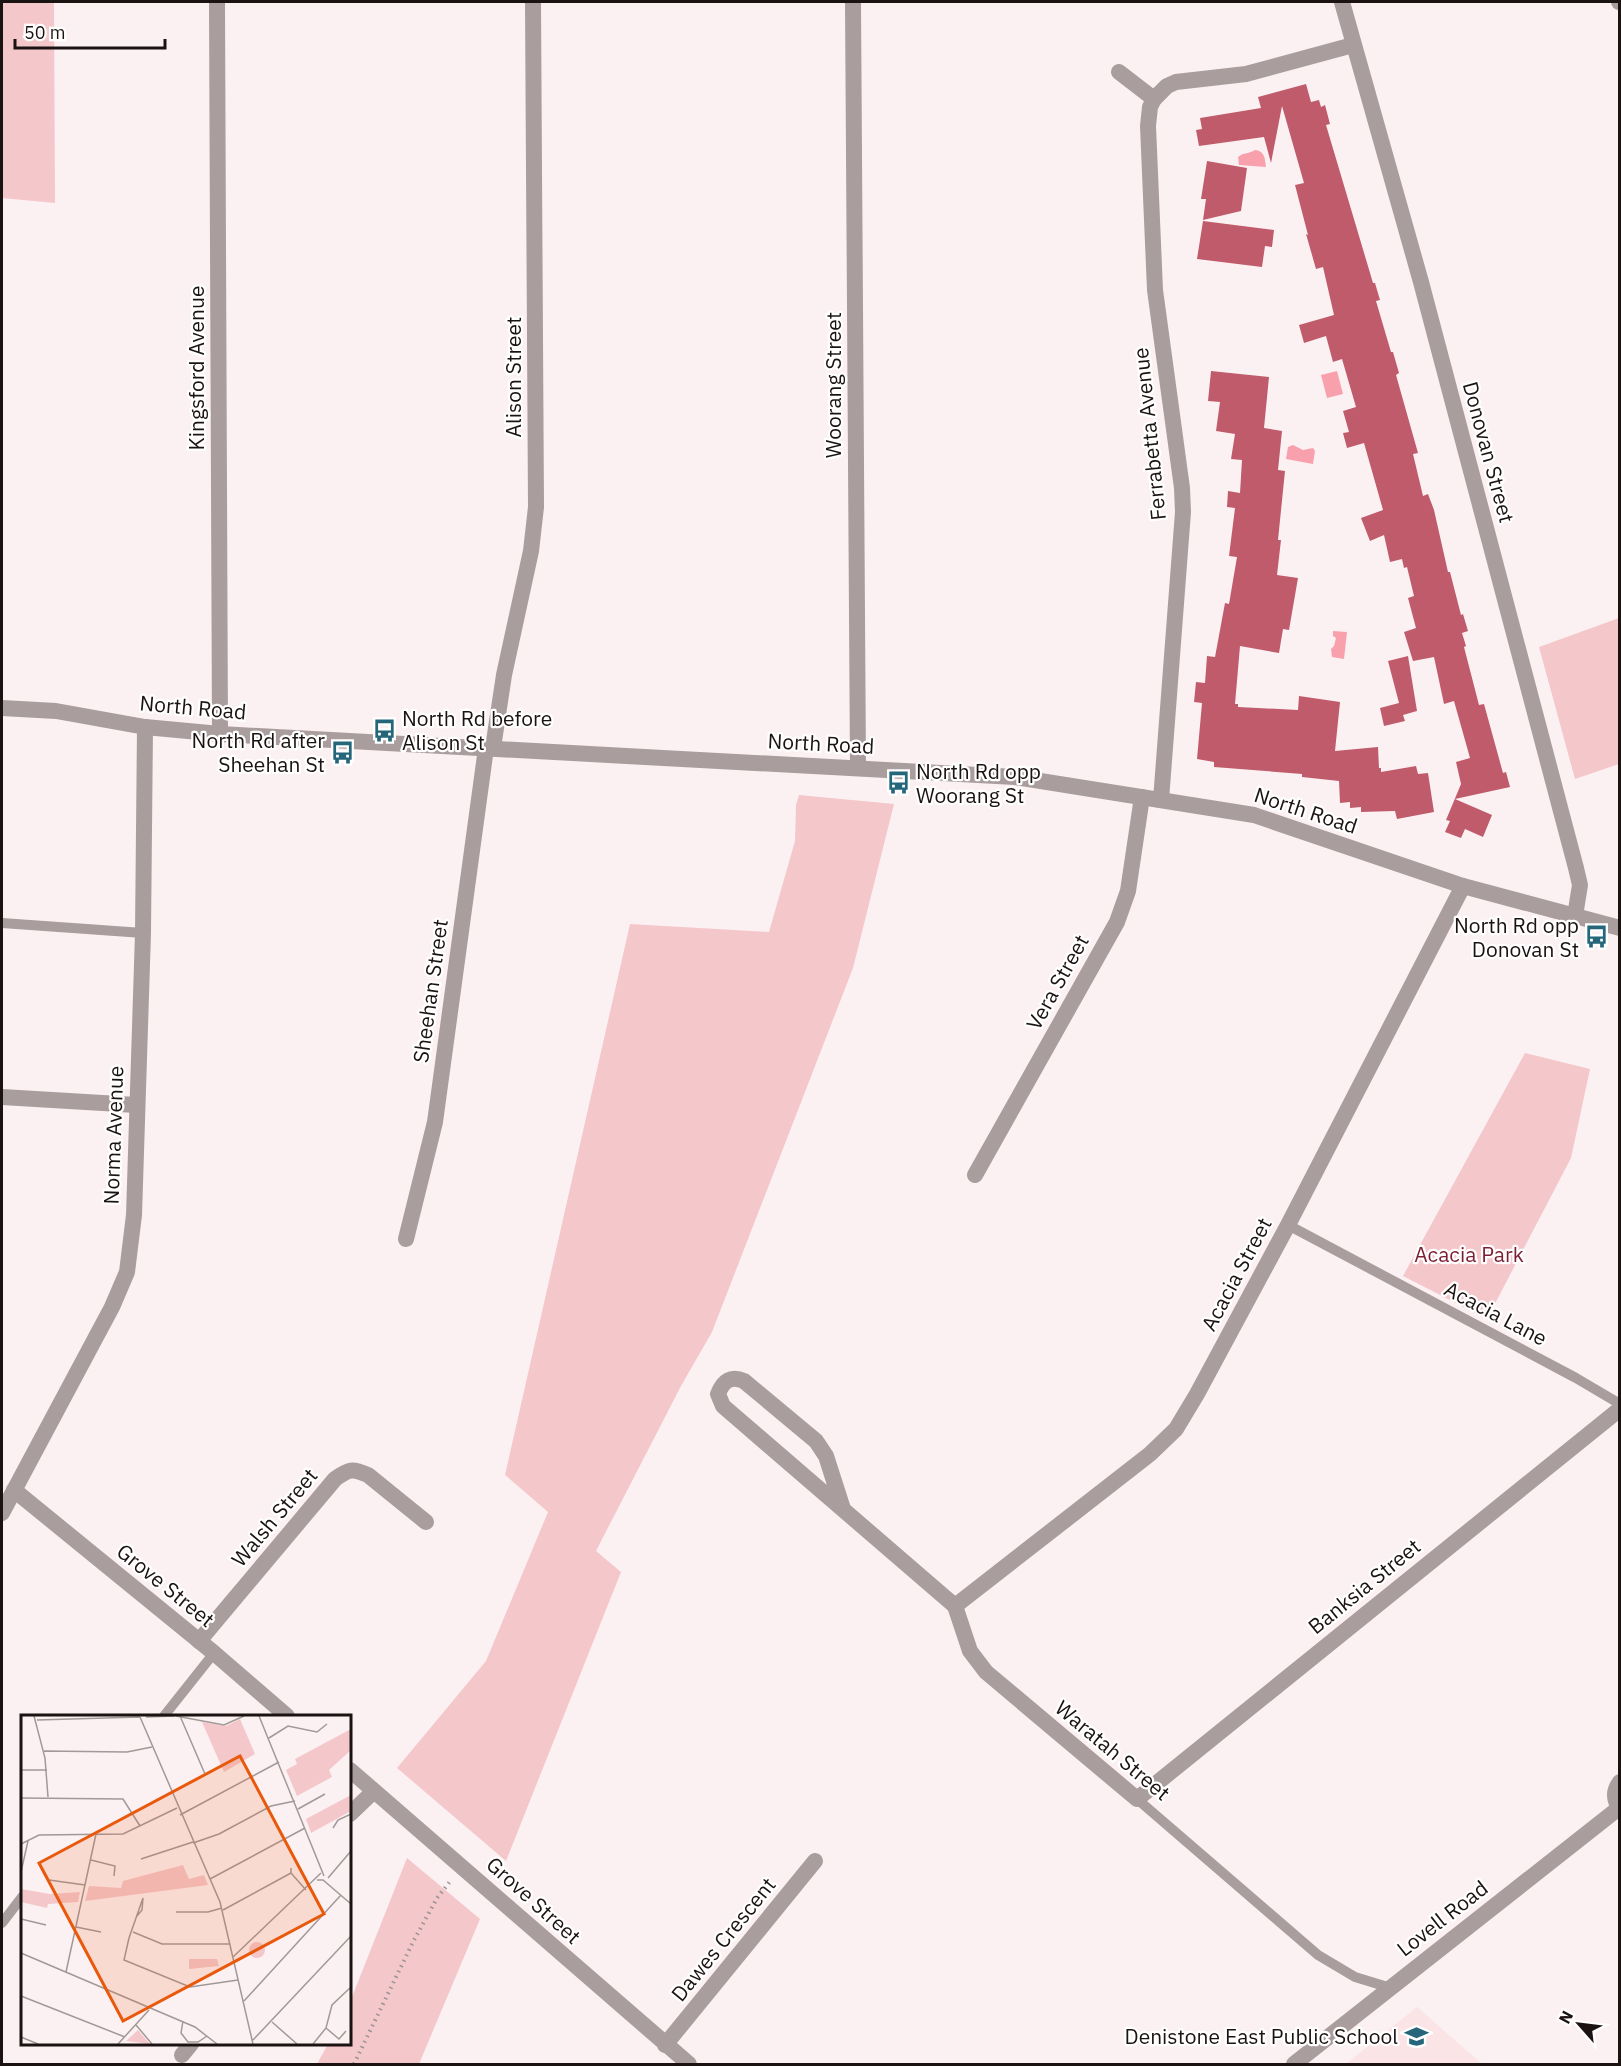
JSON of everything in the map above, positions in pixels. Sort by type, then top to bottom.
[{"type":"street","name":"Kingsford Avenue","points":[[217,2],[220,734]]},
{"type":"street","name":"Alison Street","points":[[489,748],[531,551],[536,507],[533,2]]},
{"type":"street","name":"Woorang Street","points":[[853,2],[858,768]]},
{"type":"street","name":"Donovan Street","points":[[1342,2],[1421,282],[1576,868],[1580,885],[1575,916]]},
{"type":"street","points":[[1119,72],[1154,99],[1167,86],[1176,82],[1246,74],[1353,45]]},
{"type":"street","name":"Ferrabetta Avenue","points":[[1154,99],[1148,117],[1155,290],[1182,488],[1183,512],[1161,800]]},
{"type":"street","name":"North Road","points":[[2,708],[56,711],[145,727],[220,734],[1015,777],[1254,815],[1463,886],[1620,928]]},
{"type":"street","name":"Norma Avenue","points":[[2,1513],[112,1307],[127,1272],[134,1215],[145,727]]},
{"type":"street","name":"Sheehan Street","points":[[406,1239],[435,1122],[489,748]]},
{"type":"street","name":"Vera Street","points":[[975,1175],[1117,922],[1128,891],[1142,797]]},
{"type":"street","name":"Acacia Street","points":[[955,1606],[1150,1454],[1176,1429],[1288,1225],[1463,886]]},
{"type":"street","points":[[2,1097],[136,1105]]},
{"type":"street","points":[[843,1509],[825,1456],[816,1441],[744,1381],[737,1378],[729,1379],[722,1385],[718,1394],[723,1406],[955,1606]]},
{"type":"street","name":"Banksia Street","points":[[1137,1799],[1620,1409]]},
{"type":"street","name":"Walsh Street","points":[[199,1641],[335,1479],[347,1470],[358,1470],[368,1475],[426,1522]]},
{"type":"street","name":"Grove Street","points":[[14,1490],[214,1653],[286,1715]]},
{"type":"street","name":"Waratah Street","points":[[955,1606],[970,1651],[986,1672],[1137,1799]]},
{"type":"street","name":"Grove Street","points":[[351,1771],[689,2064]]},
{"type":"street","points":[[1619,1808],[1615,1800],[1615,1792],[1620,1782]]},
{"type":"street","points":[[351,1814],[374,1791]]},
{"type":"street","name":"Lovell Road","points":[[1294,2064],[1619,1808]]},
{"type":"street","name":"Dawes Crescent","points":[[665,2045],[815,1861]]},
{"type":"lane","points":[[2,923],[142,933]]},
{"type":"lane","name":"Acacia Lane","points":[[1288,1225],[1576,1378],[1620,1404]]},
{"type":"lane","points":[[165,1715],[214,1653]]},
{"type":"lane","name":"Waratah Street","points":[[1137,1799],[1318,1955],[1359,1978],[1391,1988]]},
{"type":"lane","points":[[2,1923],[21,1898]]},
{"type":"path","points":[[354,2064],[437,1898],[463,1867]]},
{"type":"shaded area","points":[[1255,150],[1263,154],[1266,167],[1239,165],[1238,157]]},
{"type":"shaded area","points":[[1337,371],[1343,394],[1327,398],[1321,375]]},
{"type":"shaded area","points":[[1293,445],[1303,450],[1313,448],[1315,451],[1313,464],[1286,459],[1288,447]]},
{"type":"shaded area","points":[[1333,631],[1347,632],[1344,659],[1332,657],[1331,649],[1336,638],[1333,636]]},
{"type":"shaded area","name":"Denistone East Public School","points":[[1417,2007],[1482,2064],[1346,2064]]},
{"type":"green space","points":[[2,2],[54,2],[55,203],[2,198]]},
{"type":"green space","points":[[1619,618],[1619,764],[1575,779],[1539,647]]},
{"type":"green space","points":[[799,795],[894,804],[853,968],[712,1332],[681,1386],[596,1551],[621,1572],[506,1861],[397,1768],[486,1661],[548,1512],[505,1475],[630,924],[769,932],[795,841],[796,805]]},
{"type":"green space","name":"Acacia Park","points":[[1525,1053],[1590,1069],[1571,1158],[1487,1319],[1403,1276]]},
{"type":"green space","points":[[407,1858],[480,1919],[419,2064],[317,2064],[327,2045],[351,2045],[351,1999]]},
{"type":"building","points":[[1306,84],[1311,102],[1319,100],[1321,107],[1325,105],[1330,124],[1326,125],[1373,283],[1375,283],[1380,300],[1376,301],[1399,373],[1396,375],[1418,453],[1413,454],[1423,496],[1428,494],[1434,510],[1448,572],[1450,572],[1461,615],[1463,614],[1468,631],[1462,633],[1466,646],[1464,647],[1479,705],[1484,704],[1503,773],[1506,772],[1510,787],[1455,799],[1492,815],[1483,837],[1465,829],[1461,838],[1445,832],[1450,821],[1446,820],[1461,784],[1456,762],[1470,758],[1454,701],[1444,704],[1434,657],[1413,661],[1404,632],[1416,628],[1408,598],[1414,596],[1407,567],[1404,568],[1402,559],[1390,562],[1384,535],[1370,541],[1361,518],[1383,510],[1364,443],[1347,448],[1343,433],[1349,432],[1343,411],[1356,407],[1342,359],[1333,362],[1326,336],[1304,343],[1299,325],[1334,315],[1323,267],[1316,269],[1306,234],[1308,235],[1295,185],[1304,183],[1282,106],[1271,163],[1264,137],[1199,146],[1196,130],[1202,129],[1200,118],[1261,108],[1258,97]]},
{"type":"building","points":[[1207,161],[1247,168],[1241,211],[1203,220],[1206,199],[1201,199]]},
{"type":"building","points":[[1203,221],[1274,230],[1272,247],[1265,246],[1262,267],[1197,259]]},
{"type":"building","points":[[1211,371],[1269,377],[1264,428],[1282,431],[1278,470],[1285,471],[1277,575],[1298,578],[1289,630],[1283,629],[1279,653],[1240,646],[1235,704],[1238,704],[1238,707],[1298,710],[1299,696],[1340,702],[1335,751],[1378,747],[1381,772],[1416,766],[1418,774],[1428,773],[1434,812],[1397,819],[1395,811],[1361,812],[1361,807],[1350,808],[1350,802],[1340,803],[1339,781],[1302,777],[1302,774],[1214,767],[1214,762],[1197,759],[1202,703],[1194,702],[1196,682],[1205,683],[1207,656],[1215,657],[1225,603],[1229,604],[1237,557],[1229,556],[1235,508],[1227,507],[1228,491],[1240,493],[1242,460],[1231,459],[1235,434],[1216,431],[1220,402],[1208,401]]},
{"type":"building","points":[[1408,656],[1417,711],[1403,715],[1405,721],[1384,726],[1380,708],[1399,703],[1388,661]]},
{"type":"place","name":"North Rd before Alison St","points":[[384,730]]},
{"type":"place","name":"North Rd after Sheehan St","points":[[343,752]]},
{"type":"place","name":"North Rd opp Woorang St","points":[[898,783]]},
{"type":"place","name":"North Rd opp Donovan St","points":[[1597,937]]},
{"type":"place","name":"Denistone East Public School","points":[[1416,2036]]}]
